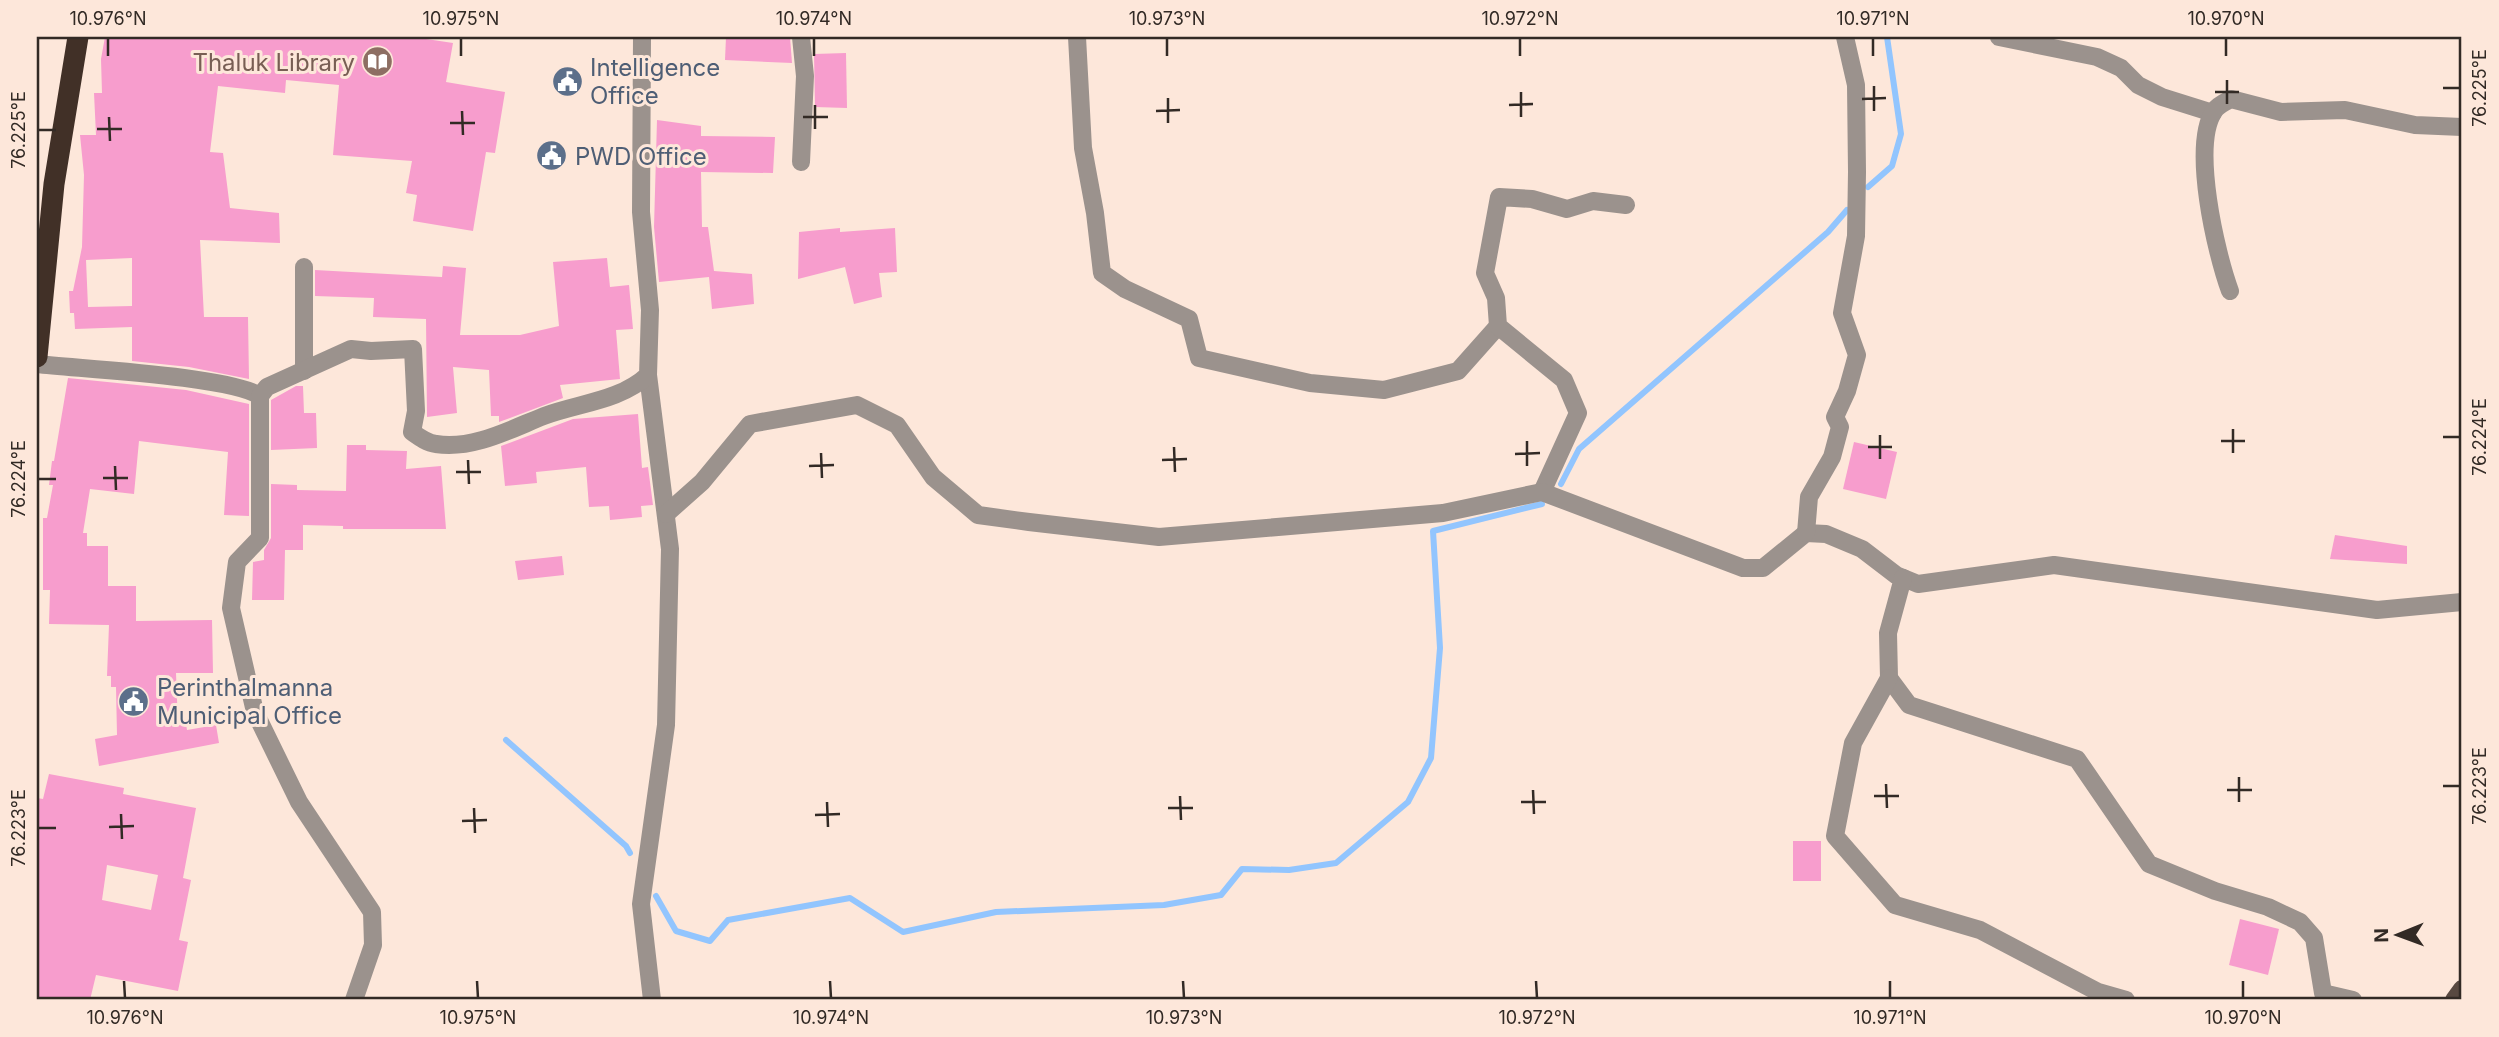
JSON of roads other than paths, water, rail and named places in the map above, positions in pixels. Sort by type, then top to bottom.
[{"type":"highway","points":[[37,357],[40,296],[54,184],[78,37]]},
{"type":"main road","points":[[2454,1000],[2462,989]]},
{"type":"street","points":[[642,37],[641,212],[650,310],[648,375],[670,548],[666,725],[641,905],[652,1000]]},
{"type":"street","points":[[800,162],[805,76],[801,37]]},
{"type":"street","points":[[1077,37],[1083,148],[1095,214],[1101,273],[1125,289],[1189,319],[1199,358],[1310,383],[1384,390],[1458,372],[1497,326],[1496,298],[1485,273],[1500,197],[1532,199],[1567,209],[1593,201],[1626,205]]},
{"type":"street","points":[[1806,533],[1809,496],[1832,457],[1840,426],[1835,417],[1847,391],[1857,355],[1842,313],[1856,236],[1857,172],[1856,85],[1845,37]]},
{"type":"street","points":[[1999,37],[2070,44],[2121,68],[2138,85],[2162,97],[2213,113]]},
{"type":"street","points":[[2230,291],[2215,244],[2204,153],[2213,113],[2231,99],[2281,112],[2345,110],[2415,125],[2462,127]]},
{"type":"street","points":[[304,267],[304,371]]},
{"type":"street","points":[[1497,326],[1564,380],[1578,413],[1542,492]]},
{"type":"street","points":[[354,1000],[373,946],[372,912],[299,802],[255,712],[231,608],[237,562],[260,538],[260,396],[267,387],[351,349],[413,349],[416,411],[412,432],[435,444],[467,442],[509,432],[543,416],[620,394],[636,387],[648,375]]},
{"type":"street","points":[[37,364],[200,382],[251,390],[260,396]]},
{"type":"street","points":[[666,514],[702,482],[750,424],[857,405],[897,425],[933,477],[978,515],[1029,522],[1159,537],[1443,513],[1542,492],[1743,569],[1763,569],[1790,543],[1806,533],[1826,534],[1862,549],[1903,578],[1918,584],[2054,565],[2377,610],[2462,603]]},
{"type":"street","points":[[1903,578],[1888,633],[1888,678],[1853,743],[1835,836],[1895,905],[1980,930],[2098,992],[2126,1000]]},
{"type":"street","points":[[1888,678],[1909,705],[2077,759],[2150,864],[2215,891],[2268,907],[2300,922],[2314,938],[2323,993],[2353,1000]]},
{"type":"waterway","points":[[1868,187],[1892,166],[1901,134],[1887,37]]},
{"type":"waterway","points":[[1561,484],[1579,449],[1828,232],[1847,210]]},
{"type":"waterway","points":[[656,896],[676,931],[710,941],[728,920],[850,898],[903,932],[996,912],[1164,905],[1221,895],[1242,869],[1289,870],[1336,863],[1408,802],[1431,758],[1440,648],[1433,531],[1542,504]]},
{"type":"waterway","points":[[506,740],[626,846],[630,853]]},
{"type":"place","name":"Thaluk Library","points":[[378,62]]},
{"type":"place","name":"Intelligence Office","points":[[567,81]]},
{"type":"place","name":"PWD Office","points":[[552,156]]},
{"type":"place","name":"Perinthalmanna Municipal Office","points":[[134,701]]}]
